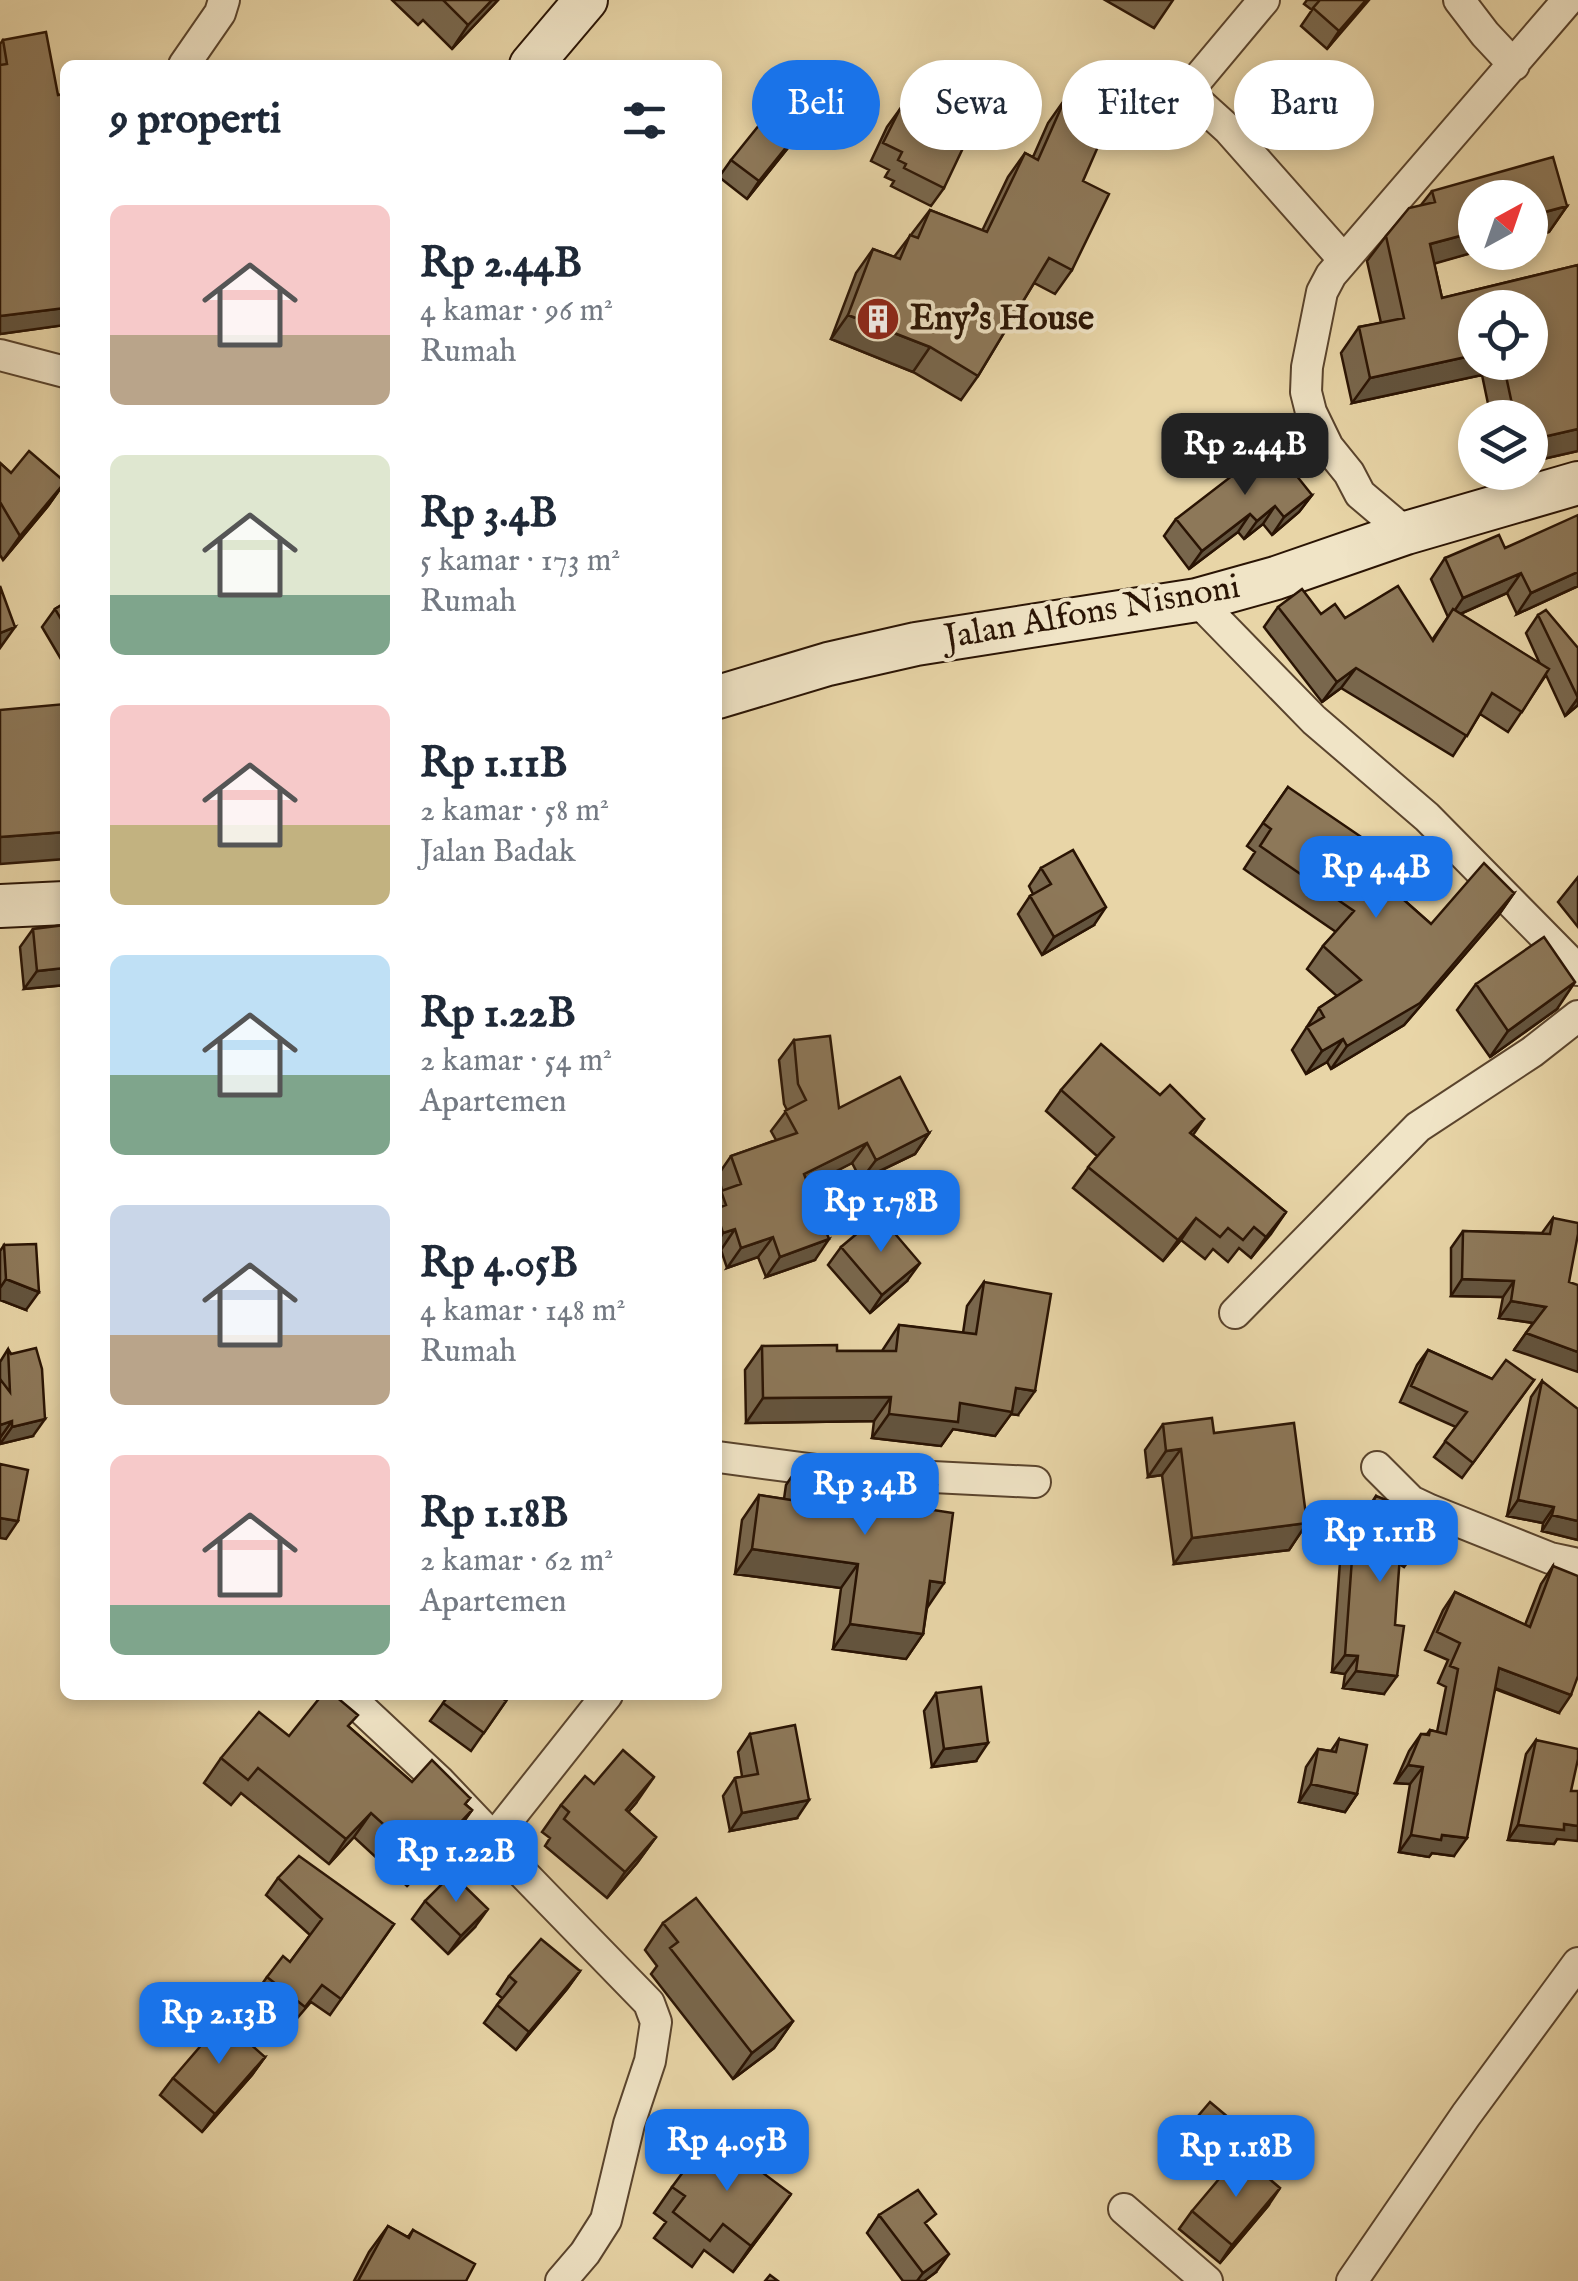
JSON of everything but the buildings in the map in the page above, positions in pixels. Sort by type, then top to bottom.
[{"type":"main road","points":[[535,60],[586,0]]},
{"type":"main road","name":"Jalan Alfons Nisnoni","points":[[722,696],[828,664],[916,644],[1196,600],[1276,578],[1406,533],[1578,484]]},
{"type":"main road","points":[[0,906],[60,903]]},
{"type":"street","points":[[187,60],[220,13],[224,0]]},
{"type":"street","points":[[1264,0],[1187,92],[1228,130],[1344,260]]},
{"type":"street","points":[[1459,0],[1514,65]]},
{"type":"street","points":[[1406,533],[1360,494],[1328,447],[1308,402],[1307,367],[1322,292],[1344,260],[1568,0]]},
{"type":"street","points":[[0,356],[60,371]]},
{"type":"street","points":[[1196,600],[1314,720],[1427,817],[1578,970]]},
{"type":"street","points":[[1234,1313],[1418,1127],[1532,1052],[1578,1016]]},
{"type":"street","points":[[722,1458],[832,1472],[1035,1482]]},
{"type":"street","points":[[1377,1467],[1411,1501],[1550,1558],[1578,1564]]},
{"type":"street","points":[[353,1700],[412,1755],[642,1994],[656,2022],[650,2060],[629,2124],[606,2220],[561,2281]]},
{"type":"street","points":[[499,1844],[499,1828],[603,1700]]},
{"type":"street","points":[[1352,2281],[1466,2114],[1578,1963]]},
{"type":"street","points":[[1124,2210],[1207,2281]]},
{"type":"place","name":"Eny's House","points":[[878,319]]}]
